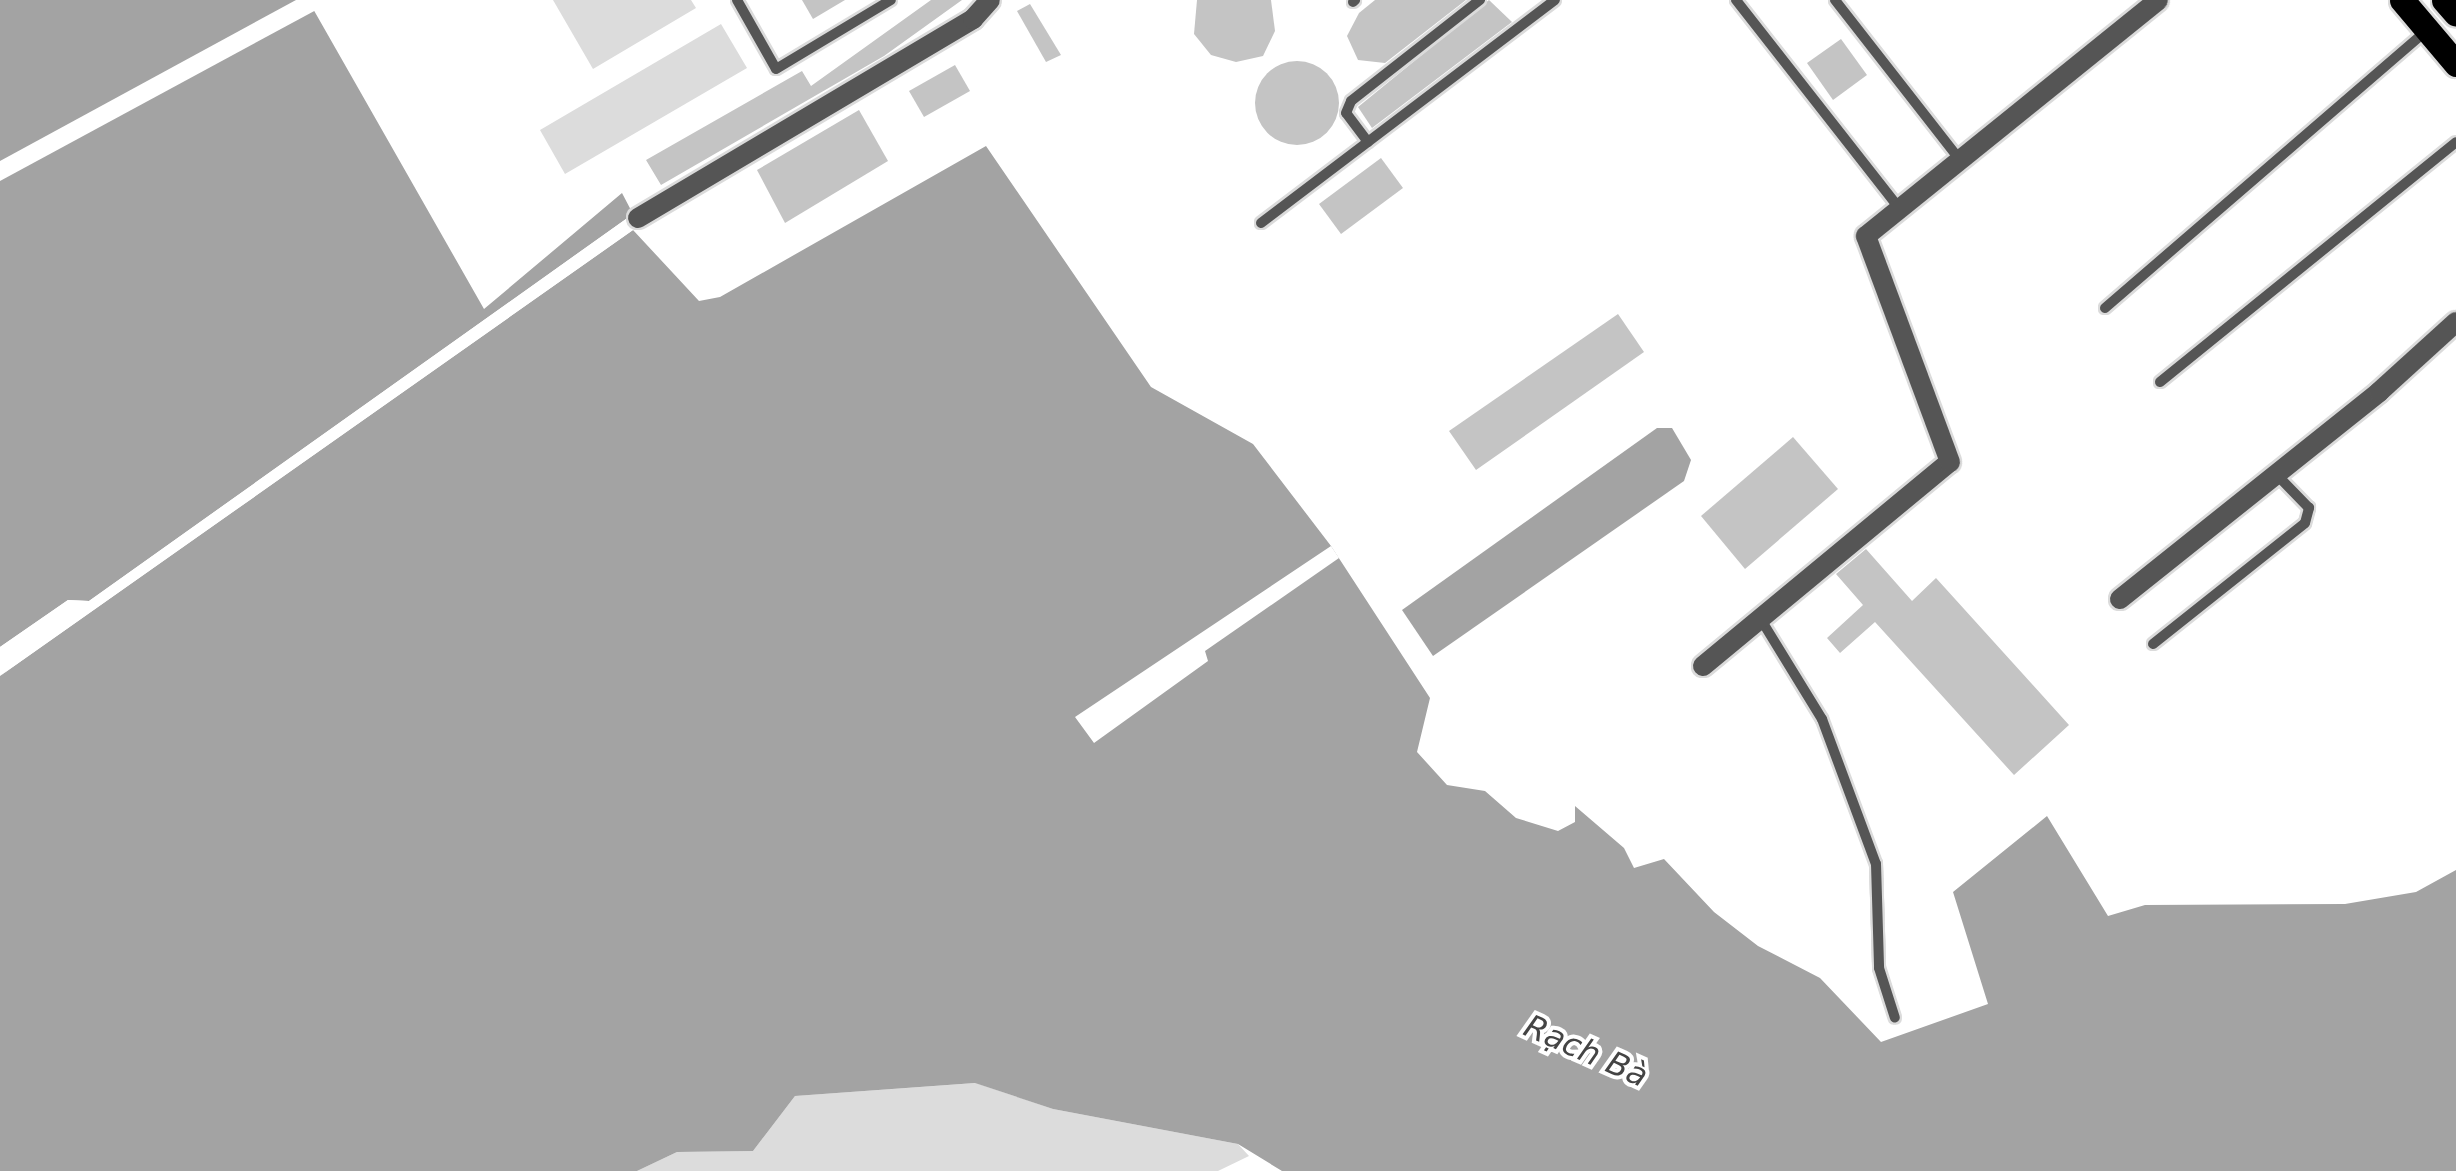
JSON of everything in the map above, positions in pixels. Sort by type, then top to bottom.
[{"type":"main road","points":[[2402,0],[2456,64]]},
{"type":"main road","points":[[2444,0],[2456,14]]},
{"type":"street","points":[[638,218],[973,19],[990,0]]},
{"type":"street","points":[[1703,666],[1950,462],[1866,236],[2158,0]]},
{"type":"street","points":[[2120,600],[2456,322]]},
{"type":"lane","points":[[737,0],[776,69],[891,0]]},
{"type":"lane","points":[[1368,142],[1346,113],[1351,101],[1480,0]]},
{"type":"lane","points":[[1527,0],[1537,14]]},
{"type":"lane","points":[[1261,223],[1555,0]]},
{"type":"lane","points":[[1736,0],[1900,208]]},
{"type":"lane","points":[[1836,0],[1960,160]]},
{"type":"lane","points":[[2106,308],[2428,30]]},
{"type":"lane","points":[[2160,382],[2456,142]]},
{"type":"lane","points":[[2153,644],[2305,523],[2309,508],[2276,474]]},
{"type":"lane","points":[[1760,617],[1822,719],[1876,864],[1879,968],[1895,1018]]},
{"type":"shaded area","points":[[553,0],[691,0],[696,8],[593,69]]},
{"type":"shaded area","points":[[721,24],[747,68],[565,174],[540,130]]},
{"type":"shaded area","points":[[976,1083],[1053,1109],[1238,1144],[1249,1156],[1218,1171],[637,1171],[677,1152],[753,1151],[795,1096]]},
{"type":"water","points":[[0,0],[308,0],[484,309],[622,193],[633,214],[89,601],[68,600],[0,647]]},
{"type":"water","name":"Rạch Bà","points":[[986,146],[1151,387],[1253,444],[1331,546],[1430,698],[1417,752],[1447,785],[1485,791],[1516,818],[1558,831],[1575,822],[1575,806],[1624,848],[1634,868],[1664,859],[1714,912],[1758,946],[1820,978],[1881,1042],[1988,1004],[1953,892],[2047,816],[2108,916],[2145,905],[2345,904],[2416,892],[2456,870],[2456,1171],[1282,1171],[1238,1144],[1053,1109],[975,1083],[795,1096],[753,1151],[677,1152],[637,1171],[0,1171],[0,676],[633,230],[699,301],[720,297]]},
{"type":"water","points":[[1657,428],[1672,428],[1691,460],[1684,481],[1433,656],[1402,610]]},
{"type":"pier","points":[[296,0],[313,0],[318,9],[0,181],[0,161]]},
{"type":"pier","points":[[633,214],[637,217],[161,556],[637,226],[633,230],[0,676],[90,606],[69,605],[0,652],[0,647],[68,600],[89,601]]},
{"type":"pier","points":[[1331,546],[1339,558],[1205,651],[1208,661],[1094,743],[1075,717]]},
{"type":"building","points":[[802,0],[845,0],[813,19]]},
{"type":"building","points":[[931,0],[962,0],[884,56],[661,185],[646,160],[802,71],[811,86]]},
{"type":"building","points":[[1197,0],[1271,0],[1275,31],[1263,56],[1236,62],[1211,55],[1194,34]]},
{"type":"building","points":[[1375,0],[1466,0],[1385,63],[1358,60],[1347,36],[1359,13]]},
{"type":"building","points":[[1489,0],[1512,22],[1372,128],[1358,107]]},
{"type":"building","points":[[1030,4],[1061,55],[1046,62],[1017,11]]},
{"type":"building","points":[[1841,39],[1867,75],[1833,100],[1807,63]]},
{"type":"building","points":[[1297,61],[1313,64],[1327,73],[1336,87],[1336,119],[1327,133],[1313,142],[1297,145],[1281,142],[1267,133],[1258,119],[1255,103],[1258,87],[1267,73],[1281,64]]},
{"type":"building","points":[[955,65],[970,91],[924,117],[909,91]]},
{"type":"building","points":[[859,110],[888,161],[785,223],[757,170]]},
{"type":"building","points":[[1381,158],[1403,188],[1341,234],[1319,204]]},
{"type":"building","points":[[1618,314],[1644,352],[1476,470],[1449,431]]},
{"type":"building","points":[[1793,437],[1838,489],[1745,569],[1701,516]]},
{"type":"building","points":[[1866,549],[1912,601],[1936,578],[2069,725],[2014,775],[1875,622],[1840,653],[1827,638],[1863,605],[1836,574]]}]
